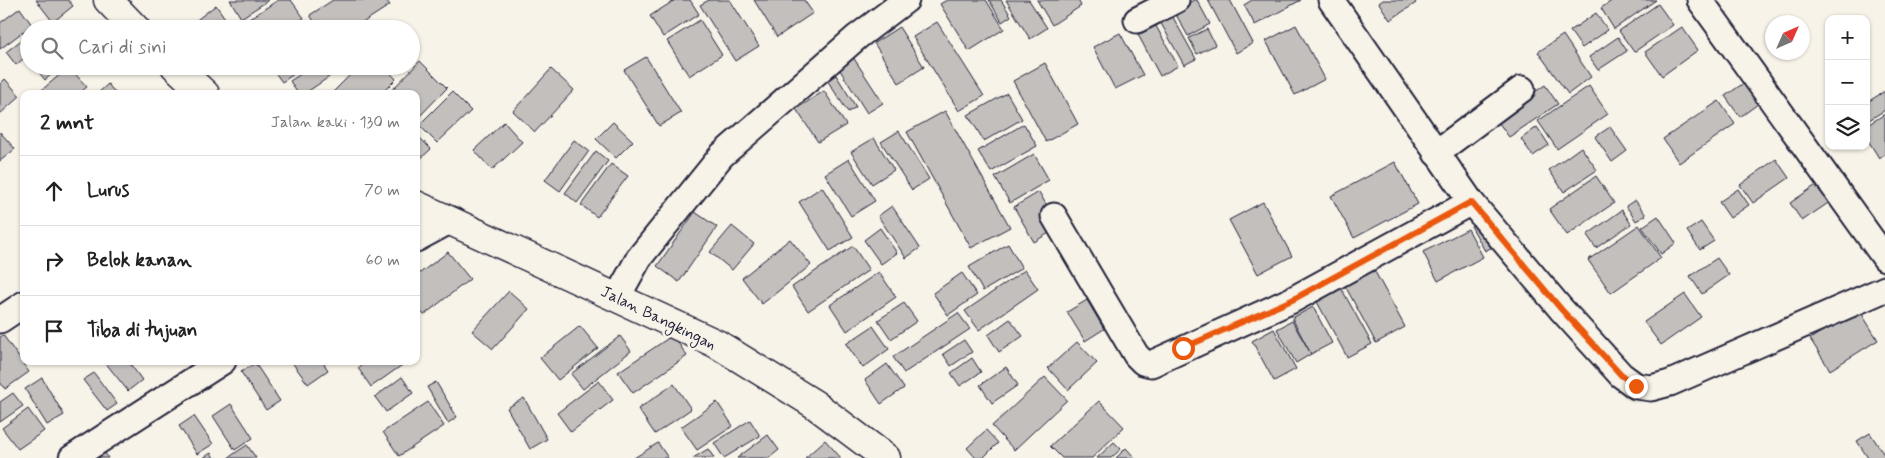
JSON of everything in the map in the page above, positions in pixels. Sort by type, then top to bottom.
[{"type":"street","points":[[108,0],[127,20]]},
{"type":"street","points":[[618,296],[639,258],[722,155],[857,37],[906,0]]},
{"type":"street","points":[[1137,20],[1176,0]]},
{"type":"street","points":[[1330,0],[1471,202],[1561,309],[1621,375],[1636,386],[1651,388],[1670,383],[1885,289]]},
{"type":"street","points":[[1700,0],[1885,258]]},
{"type":"street","points":[[185,75],[202,90]]},
{"type":"street","points":[[1436,153],[1522,89]]},
{"type":"street","points":[[1054,216],[1136,355],[1143,362],[1151,364],[1292,300],[1471,202]]},
{"type":"street","name":"Jalan Bangkingan","points":[[420,207],[618,296],[717,344],[814,404],[886,458]]},
{"type":"street","points":[[420,236],[451,220]]},
{"type":"street","points":[[0,320],[20,307]]},
{"type":"street","points":[[72,458],[217,365]]},
{"type":"building","points":[[36,0],[68,0],[73,6],[56,20],[51,20]]},
{"type":"building","points":[[230,0],[269,0],[241,18]]},
{"type":"building","points":[[278,0],[291,0],[304,18],[301,20],[248,20]]},
{"type":"building","points":[[333,0],[386,0],[390,5],[367,20],[313,20],[310,15]]},
{"type":"building","points":[[675,0],[690,0],[699,14],[663,37],[650,16]]},
{"type":"building","points":[[709,0],[730,0],[759,46],[735,61],[700,5]]},
{"type":"building","points":[[754,0],[804,0],[813,13],[777,37]]},
{"type":"building","points":[[947,0],[986,0],[1004,29],[969,51],[940,4]]},
{"type":"building","points":[[989,0],[1001,0],[1011,16],[1002,22]]},
{"type":"building","points":[[1006,0],[1029,0],[1047,28],[1030,39]]},
{"type":"building","points":[[1037,0],[1078,0],[1081,6],[1052,25]]},
{"type":"building","points":[[1197,0],[1210,24],[1188,36],[1174,11]]},
{"type":"building","points":[[1208,0],[1230,0],[1253,43],[1236,53]]},
{"type":"building","points":[[1252,0],[1301,0],[1255,25],[1244,5]]},
{"type":"building","points":[[1383,0],[1414,0],[1416,3],[1390,20],[1379,3]]},
{"type":"building","points":[[1613,0],[1656,0],[1614,29],[1601,8]]},
{"type":"building","points":[[1658,4],[1673,25],[1634,52],[1619,31]]},
{"type":"building","points":[[216,5],[226,20],[197,20]]},
{"type":"building","points":[[20,8],[28,20],[20,20],[20,34],[0,49],[0,23]]},
{"type":"building","points":[[1170,12],[1196,59],[1184,65],[1158,18]]},
{"type":"building","points":[[1596,13],[1608,30],[1582,48],[1570,31]]},
{"type":"building","points":[[1151,17],[1178,66],[1160,76],[1134,27]]},
{"type":"building","points":[[700,20],[722,55],[689,76],[667,41]]},
{"type":"building","points":[[937,22],[984,96],[959,111],[913,37]]},
{"type":"building","points":[[1296,25],[1325,79],[1295,95],[1266,41]]},
{"type":"building","points":[[899,27],[924,67],[899,83],[874,43]]},
{"type":"building","points":[[1682,27],[1698,50],[1662,76],[1645,52]]},
{"type":"building","points":[[1207,29],[1215,45],[1197,54],[1189,38]]},
{"type":"building","points":[[1120,33],[1143,75],[1115,89],[1093,47]]},
{"type":"building","points":[[1563,35],[1591,77],[1568,94],[1538,52]]},
{"type":"building","points":[[1618,37],[1627,51],[1598,70],[1589,57]]},
{"type":"building","points":[[20,41],[20,62],[16,65],[6,52]]},
{"type":"building","points":[[646,57],[681,113],[659,126],[624,70]]},
{"type":"building","points":[[853,57],[883,103],[867,113],[838,67]]},
{"type":"building","points":[[420,61],[447,88],[420,116],[420,90],[392,90],[406,75],[420,75]]},
{"type":"building","points":[[1045,63],[1078,124],[1046,142],[1013,81]]},
{"type":"building","points":[[551,69],[574,90],[535,132],[513,111]]},
{"type":"building","points":[[41,75],[51,75],[45,80]]},
{"type":"building","points":[[60,75],[76,75],[87,87],[83,90],[42,90]]},
{"type":"building","points":[[277,75],[292,75],[282,82]]},
{"type":"building","points":[[299,75],[328,75],[329,77],[310,90],[296,90],[290,81]]},
{"type":"building","points":[[350,75],[392,75],[396,79],[385,90],[335,90]]},
{"type":"building","points":[[836,75],[856,107],[848,112],[827,80]]},
{"type":"building","points":[[5,79],[20,96],[0,114],[0,84]]},
{"type":"building","points":[[1744,83],[1758,104],[1740,117],[1725,96]]},
{"type":"building","points":[[108,84],[113,90],[101,90]]},
{"type":"building","points":[[1545,85],[1558,104],[1509,137],[1496,119]]},
{"type":"building","points":[[1589,86],[1608,114],[1557,149],[1538,121]]},
{"type":"building","points":[[824,91],[846,125],[818,142],[796,109]]},
{"type":"building","points":[[1885,91],[1885,110],[1870,119],[1870,105],[1870,100]]},
{"type":"building","points":[[452,92],[471,111],[437,143],[420,124]]},
{"type":"building","points":[[1007,93],[1022,119],[984,141],[968,115]]},
{"type":"building","points":[[1719,101],[1735,124],[1679,163],[1663,139]]},
{"type":"building","points":[[945,111],[1010,227],[971,248],[907,132]]},
{"type":"building","points":[[1885,114],[1885,154],[1879,158],[1870,143],[1870,123]]},
{"type":"building","points":[[504,122],[522,142],[492,170],[474,150]]},
{"type":"building","points":[[613,122],[633,141],[616,158],[596,139]]},
{"type":"building","points":[[1024,124],[1037,146],[991,172],[978,151]]},
{"type":"building","points":[[1537,127],[1549,145],[1533,156],[1521,139]]},
{"type":"building","points":[[1610,127],[1627,151],[1612,162],[1595,137]]},
{"type":"building","points":[[899,131],[929,179],[912,190],[881,142]]},
{"type":"building","points":[[0,132],[15,149],[0,161]]},
{"type":"building","points":[[420,138],[431,149],[420,159]]},
{"type":"building","points":[[874,138],[894,170],[872,184],[851,152]]},
{"type":"building","points":[[574,140],[589,151],[560,191],[545,180]]},
{"type":"building","points":[[1581,147],[1597,170],[1564,192],[1549,170]]},
{"type":"building","points":[[596,151],[608,161],[577,203],[565,193]]},
{"type":"building","points":[[1034,154],[1049,180],[1010,203],[995,177]]},
{"type":"building","points":[[849,159],[875,201],[851,216],[825,174]]},
{"type":"building","points":[[1776,159],[1789,178],[1753,203],[1740,185]]},
{"type":"building","points":[[1395,162],[1418,204],[1354,238],[1331,196]]},
{"type":"building","points":[[611,164],[628,176],[597,217],[581,205]]},
{"type":"building","points":[[1596,176],[1614,203],[1567,235],[1549,209]]},
{"type":"building","points":[[1822,181],[1834,199],[1802,221],[1790,203]]},
{"type":"building","points":[[822,187],[853,237],[830,251],[799,202]]},
{"type":"building","points":[[1738,189],[1749,205],[1730,218],[1719,202]]},
{"type":"building","points":[[1039,192],[1059,227],[1034,242],[1014,207]]},
{"type":"building","points":[[1635,200],[1646,215],[1636,221],[1626,206]]},
{"type":"building","points":[[1263,202],[1292,256],[1258,274],[1229,220]]},
{"type":"building","points":[[892,206],[920,248],[906,258],[878,216]]},
{"type":"building","points":[[1622,210],[1631,224],[1596,248],[1587,235]]},
{"type":"building","points":[[695,212],[717,227],[679,282],[657,266]]},
{"type":"building","points":[[1658,216],[1676,243],[1661,254],[1642,227]]},
{"type":"building","points":[[1480,221],[1494,246],[1485,251],[1471,226]]},
{"type":"building","points":[[1701,222],[1714,241],[1700,250],[1687,231]]},
{"type":"building","points":[[1639,225],[1661,258],[1611,293],[1588,260]]},
{"type":"building","points":[[732,226],[754,244],[732,270],[710,252]]},
{"type":"building","points":[[880,228],[897,253],[881,264],[864,240]]},
{"type":"building","points":[[1468,229],[1483,257],[1438,281],[1423,252]]},
{"type":"building","points":[[790,239],[811,265],[762,304],[742,278]]},
{"type":"building","points":[[1008,244],[1022,268],[983,291],[969,267]]},
{"type":"building","points":[[853,246],[869,270],[808,311],[792,287]]},
{"type":"building","points":[[448,252],[470,279],[424,315],[420,310],[420,273]]},
{"type":"building","points":[[1717,258],[1729,275],[1702,294],[1690,276]]},
{"type":"building","points":[[1373,268],[1405,327],[1376,343],[1344,284]]},
{"type":"building","points":[[1025,270],[1038,289],[979,330],[965,311]]},
{"type":"building","points":[[879,272],[896,297],[847,331],[830,305]]},
{"type":"building","points":[[962,273],[977,295],[948,315],[933,293]]},
{"type":"building","points":[[1340,286],[1372,344],[1347,357],[1316,300]]},
{"type":"building","points":[[509,291],[529,309],[493,349],[472,331]]},
{"type":"building","points":[[1685,294],[1701,317],[1661,345],[1644,322]]},
{"type":"building","points":[[1087,300],[1104,329],[1085,341],[1067,312]]},
{"type":"building","points":[[904,303],[917,321],[891,339],[878,320]]},
{"type":"building","points":[[1313,307],[1332,343],[1311,354],[1292,318]]},
{"type":"building","points":[[1858,308],[1878,340],[1830,370],[1810,339]]},
{"type":"building","points":[[958,313],[970,329],[904,373],[893,357]]},
{"type":"building","points":[[1010,319],[1023,336],[999,352],[988,335]]},
{"type":"building","points":[[1292,321],[1311,354],[1296,363],[1277,329]]},
{"type":"building","points":[[580,326],[598,348],[558,380],[540,358]]},
{"type":"building","points":[[873,326],[889,349],[863,368],[846,344]]},
{"type":"building","points":[[1274,329],[1296,369],[1274,381],[1252,341]]},
{"type":"building","points":[[3,335],[20,359],[20,365],[24,365],[29,372],[5,389],[0,382],[0,337]]},
{"type":"building","points":[[673,335],[687,356],[633,393],[618,372]]},
{"type":"building","points":[[620,336],[631,351],[583,389],[571,374]]},
{"type":"building","points":[[964,340],[972,352],[951,366],[943,354]]},
{"type":"building","points":[[1077,342],[1097,363],[1068,390],[1048,368]]},
{"type":"building","points":[[972,358],[981,372],[960,386],[951,373]]},
{"type":"building","points":[[887,364],[904,388],[881,404],[865,380]]},
{"type":"building","points":[[107,365],[131,365],[142,380],[128,391]]},
{"type":"building","points":[[252,365],[256,365],[280,401],[266,410],[241,372]]},
{"type":"building","points":[[294,365],[325,365],[328,370],[308,384]]},
{"type":"building","points":[[362,365],[402,365],[371,387],[358,368]]},
{"type":"building","points":[[1006,367],[1018,385],[992,403],[980,385]]},
{"type":"building","points":[[94,373],[117,404],[107,411],[83,380]]},
{"type":"building","points":[[402,377],[413,393],[386,412],[375,397]]},
{"type":"building","points":[[1045,377],[1067,400],[1014,450],[992,426]]},
{"type":"building","points":[[42,378],[64,415],[47,425],[25,389]]},
{"type":"building","points":[[599,381],[613,400],[571,432],[557,413]]},
{"type":"building","points":[[436,382],[457,417],[448,423],[427,387]]},
{"type":"building","points":[[674,384],[691,409],[655,434],[638,409]]},
{"type":"building","points":[[13,393],[23,406],[0,422],[0,402]]},
{"type":"building","points":[[524,398],[547,439],[530,449],[507,408]]},
{"type":"building","points":[[1099,401],[1124,427],[1092,458],[1062,458],[1050,446]]},
{"type":"building","points":[[428,402],[444,426],[399,456],[383,432]]},
{"type":"building","points":[[717,402],[733,426],[697,450],[681,427]]},
{"type":"building","points":[[231,404],[253,438],[235,450],[213,416]]},
{"type":"building","points":[[28,409],[44,431],[18,449],[2,428]]},
{"type":"building","points":[[194,416],[213,444],[197,454],[179,426]]},
{"type":"building","points":[[750,420],[760,436],[724,458],[714,443]]},
{"type":"building","points":[[986,430],[998,443],[983,458],[976,458],[967,448]]},
{"type":"building","points":[[1870,433],[1885,458],[1868,458],[1857,441]]},
{"type":"building","points":[[768,435],[779,450],[769,458],[737,458]]},
{"type":"building","points":[[825,440],[841,458],[805,458]]},
{"type":"building","points":[[1114,442],[1121,449],[1111,458],[1097,458]]},
{"type":"building","points":[[658,443],[668,458],[634,458]]},
{"type":"building","points":[[247,445],[256,458],[228,458]]},
{"type":"building","points":[[101,446],[108,458],[89,458]]},
{"type":"building","points":[[1126,448],[1135,458],[1116,458]]},
{"type":"building","points":[[708,449],[714,458],[693,458]]},
{"type":"building","points":[[211,453],[214,458],[203,458]]},
{"type":"route","points":[[1183,348],[1292,300],[1431,226],[1471,202],[1561,309],[1621,375],[1636,386]]}]
